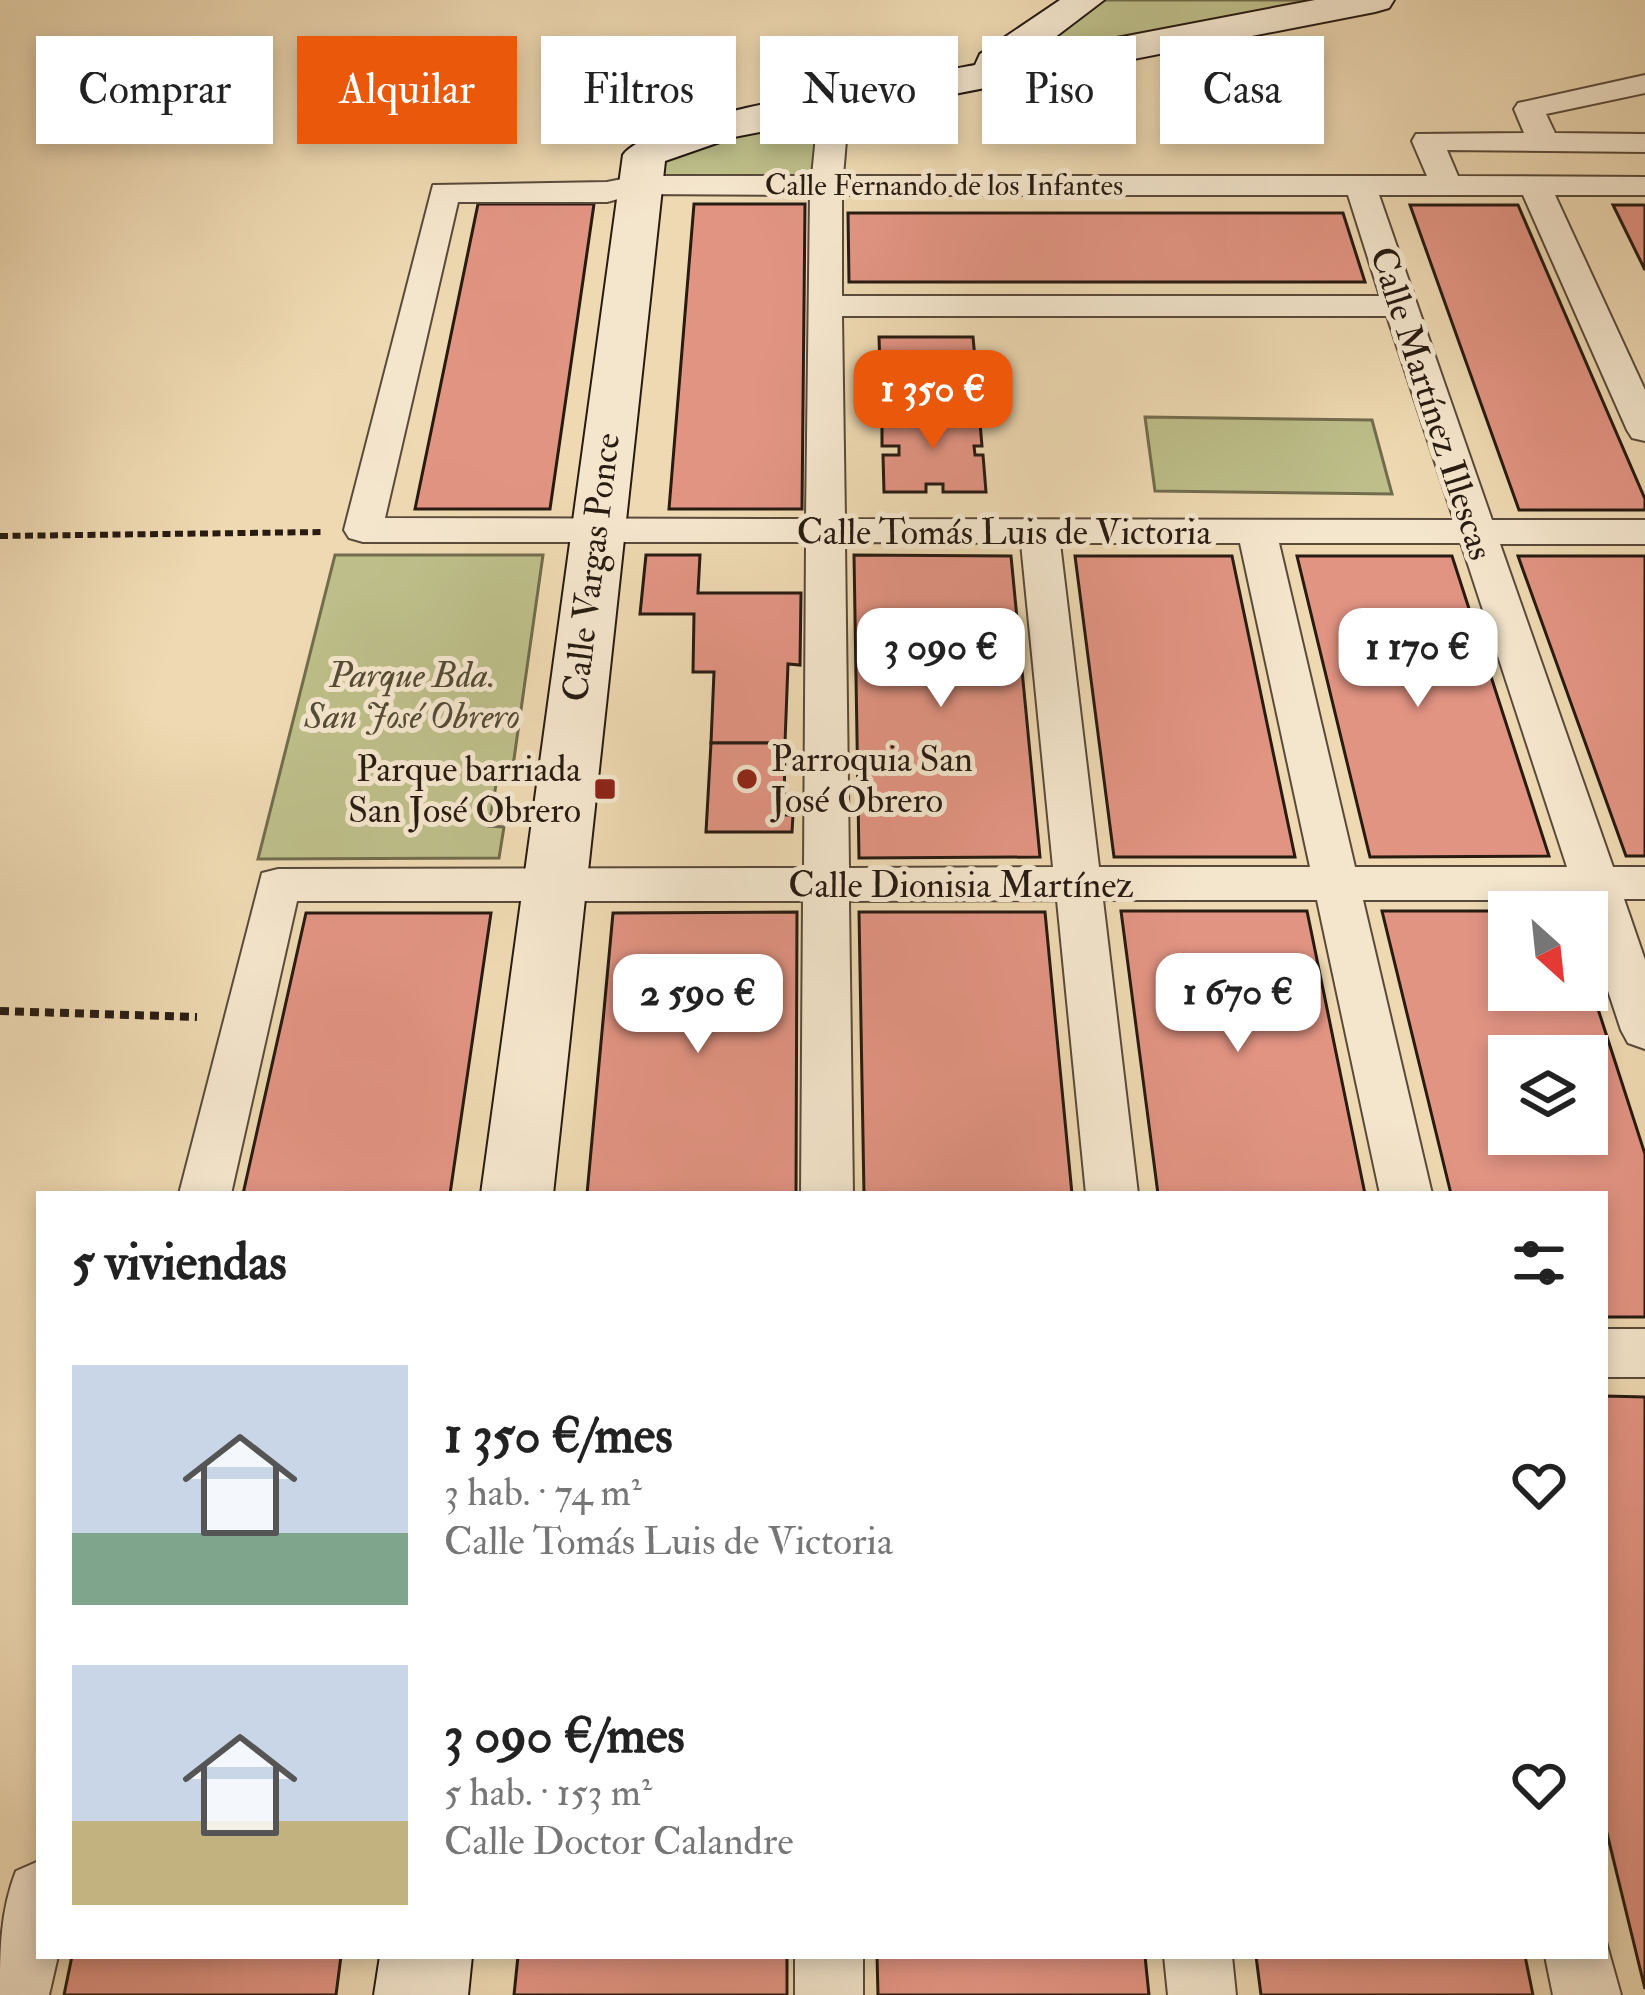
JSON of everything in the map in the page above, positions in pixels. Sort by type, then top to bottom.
[{"type":"street","points":[[958,77],[1020,49],[1084,0]]},
{"type":"street","points":[[958,81],[1375,0]]},
{"type":"street","points":[[1544,142],[1528,109],[1645,84]]},
{"type":"street","points":[[640,170],[704,131],[760,120]]},
{"type":"street","points":[[1445,185],[1427,141],[1645,142]]},
{"type":"street","points":[[827,1191],[826,201],[832,144]]},
{"type":"street","name":"Calle Fernando de los Infantes","points":[[362,530],[444,193],[607,192],[640,170],[830,185],[1645,186]]},
{"type":"street","name":"Calle Vargas Ponce","points":[[517,1191],[640,170]]},
{"type":"street","name":"Calle Martínez Illescas","points":[[1360,185],[1645,1030]]},
{"type":"street","points":[[1535,186],[1645,430]]},
{"type":"street","points":[[826,306],[1401,306]]},
{"type":"street","name":"Calle Tomás Luis de Victoria","points":[[362,530],[1645,532]]},
{"type":"street","points":[[1039,531],[1112,1191]]},
{"type":"street","points":[[1257,531],[1405,1191]]},
{"type":"street","name":"Calle Dionisia Martínez","points":[[246,1019],[278,885],[1645,883]]},
{"type":"street","points":[[206,1191],[246,1019]]},
{"type":"street","points":[[1608,1353],[1645,1353]]},
{"type":"street","points":[[15,1995],[36,1907]]},
{"type":"street","points":[[421,1995],[426,1959]]},
{"type":"street","points":[[829,1959],[829,1995]]},
{"type":"street","points":[[1198,1959],[1202,1995]]},
{"type":"street","points":[[1580,1959],[1587,1995]]},
{"type":"path","points":[[0,536],[362,530]]},
{"type":"path","points":[[0,1011],[246,1019]]},
{"type":"green space","points":[[1085,0],[1375,0],[1184,36],[1160,36],[1160,41],[1136,45],[1136,36],[1026,36]]},
{"type":"green space","points":[[982,63],[982,74],[958,78]]},
{"type":"green space","points":[[760,124],[760,144],[832,144],[830,185],[637,185],[644,155],[686,144],[736,144],[736,131]]},
{"type":"green space","points":[[1145,417],[1372,420],[1392,494],[1155,491]]},
{"type":"green space","name":"Parque Bda. San José Obrero","points":[[335,555],[543,555],[512,773],[498,773],[489,826],[504,827],[499,858],[258,859]]},
{"type":"building","points":[[478,204],[594,204],[550,509],[415,509]]},
{"type":"building","points":[[694,204],[805,204],[802,509],[669,509]]},
{"type":"building","points":[[1410,205],[1518,205],[1645,499],[1645,510],[1519,510]]},
{"type":"building","points":[[1613,205],[1645,205],[1645,270]]},
{"type":"building","points":[[848,213],[1343,213],[1365,282],[849,282]]},
{"type":"building","points":[[879,337],[973,337],[976,369],[968,369],[969,378],[977,378],[979,411],[938,411],[938,402],[922,402],[923,411],[882,411],[881,377],[896,377],[896,369],[880,369]]},
{"type":"building","points":[[882,411],[938,416],[938,411],[979,411],[982,446],[974,446],[975,455],[983,455],[986,492],[943,492],[943,484],[926,484],[926,492],[884,492],[883,455],[899,455],[899,446],[882,446]]},
{"type":"building","points":[[646,555],[700,555],[698,593],[801,593],[800,665],[788,664],[785,743],[711,743],[714,672],[693,672],[694,614],[640,614]]},
{"type":"building","points":[[854,555],[1011,556],[1040,857],[859,858]]},
{"type":"building","points":[[1075,556],[1232,556],[1295,857],[1114,857]]},
{"type":"building","points":[[1297,556],[1452,556],[1549,856],[1370,857]]},
{"type":"building","points":[[1518,556],[1645,556],[1645,856],[1626,856]]},
{"type":"building","name":"Parroquia San José Obrero","points":[[711,743],[785,743],[784,815],[793,815],[792,832],[706,832]]},
{"type":"building","points":[[1121,911],[1307,911],[1364,1191],[1158,1191]]},
{"type":"building","points":[[1382,911],[1488,911],[1488,1011],[1599,1011],[1606,1035],[1488,1035],[1488,1155],[1608,1155],[1608,1040],[1645,1154],[1645,1317],[1608,1317],[1608,1191],[1450,1191]]},
{"type":"building","points":[[797,912],[796,1191],[587,1191],[613,913]]},
{"type":"building","points":[[859,912],[1045,912],[1072,1191],[864,1191]]},
{"type":"building","points":[[306,913],[491,913],[450,1191],[244,1191]]},
{"type":"building","points":[[1608,1396],[1645,1397],[1645,1989],[1608,1837]]},
{"type":"building","points":[[71,1959],[341,1959],[336,1995],[64,1995]]},
{"type":"building","points":[[518,1959],[787,1959],[787,1995],[514,1995]]},
{"type":"building","points":[[877,1959],[1145,1959],[1149,1995],[878,1995]]},
{"type":"building","points":[[1256,1959],[1526,1959],[1533,1995],[1261,1995]]},
{"type":"place","name":"Parroquia San José Obrero","points":[[747,779]]},
{"type":"place","name":"Parque barriada San José Obrero","points":[[605,789]]}]
